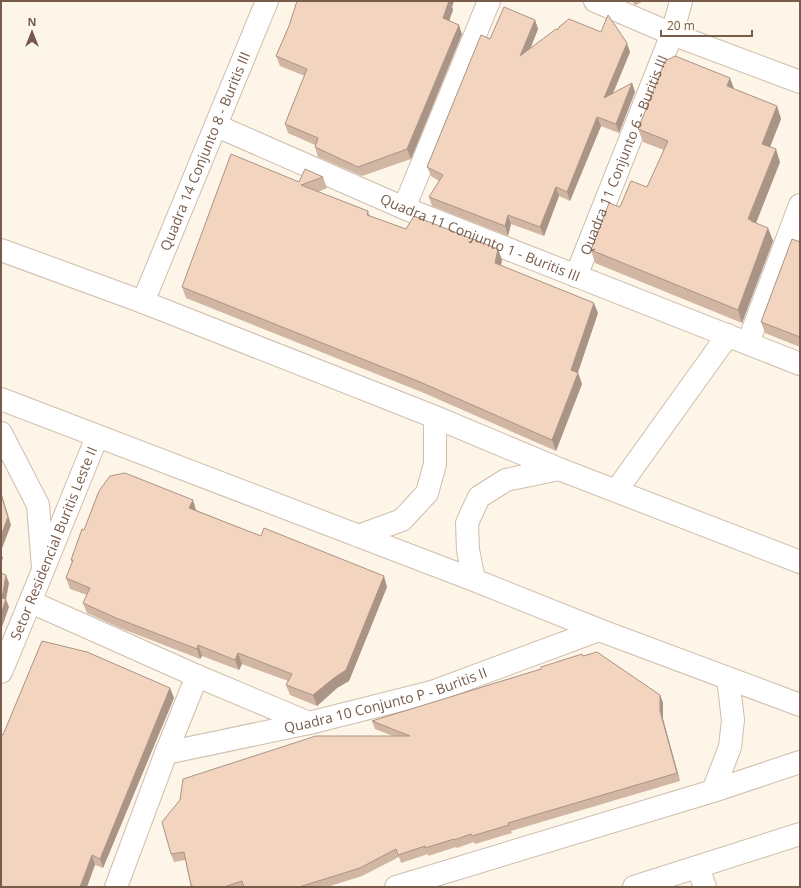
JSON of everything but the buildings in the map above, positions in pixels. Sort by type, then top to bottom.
[{"type":"street","name":"Quadra 14 Conjunto 8 - Buritis III","points":[[143,302],[267,1]]},
{"type":"street","points":[[404,208],[489,1]]},
{"type":"street","points":[[595,1],[672,34],[800,82]]},
{"type":"street","name":"Quadra 11 Conjunto 6 - Buritis III","points":[[576,276],[672,34],[681,1]]},
{"type":"street","name":"Quadra 11 Conjunto 1 - Buritis III","points":[[216,126],[404,208],[800,364]]},
{"type":"street","points":[[748,343],[800,206]]},
{"type":"street","points":[[1,250],[143,302],[435,417],[559,469],[800,562]]},
{"type":"street","points":[[616,491],[728,335]]},
{"type":"street","points":[[1,399],[474,580],[599,630],[800,705]]},
{"type":"street","points":[[358,536],[402,520],[427,493],[435,464],[435,417]]},
{"type":"street","points":[[1,433],[38,505],[43,568]]},
{"type":"street","name":"Setor Residencial Buritis Leste II","points":[[1,672],[31,602],[43,568],[97,437]]},
{"type":"street","points":[[474,580],[468,550],[467,523],[479,497],[506,480],[559,469]]},
{"type":"street","points":[[31,602],[197,676],[309,723]]},
{"type":"street","name":"Quadra 10 Conjunto P - Buritis II","points":[[166,753],[309,723],[432,692],[599,630]]},
{"type":"street","points":[[116,887],[166,753],[197,676]]},
{"type":"street","points":[[713,791],[730,747],[733,720],[728,678]]},
{"type":"street","points":[[396,887],[713,791],[800,762]]},
{"type":"street","points":[[634,887],[701,877],[800,834]]}]
